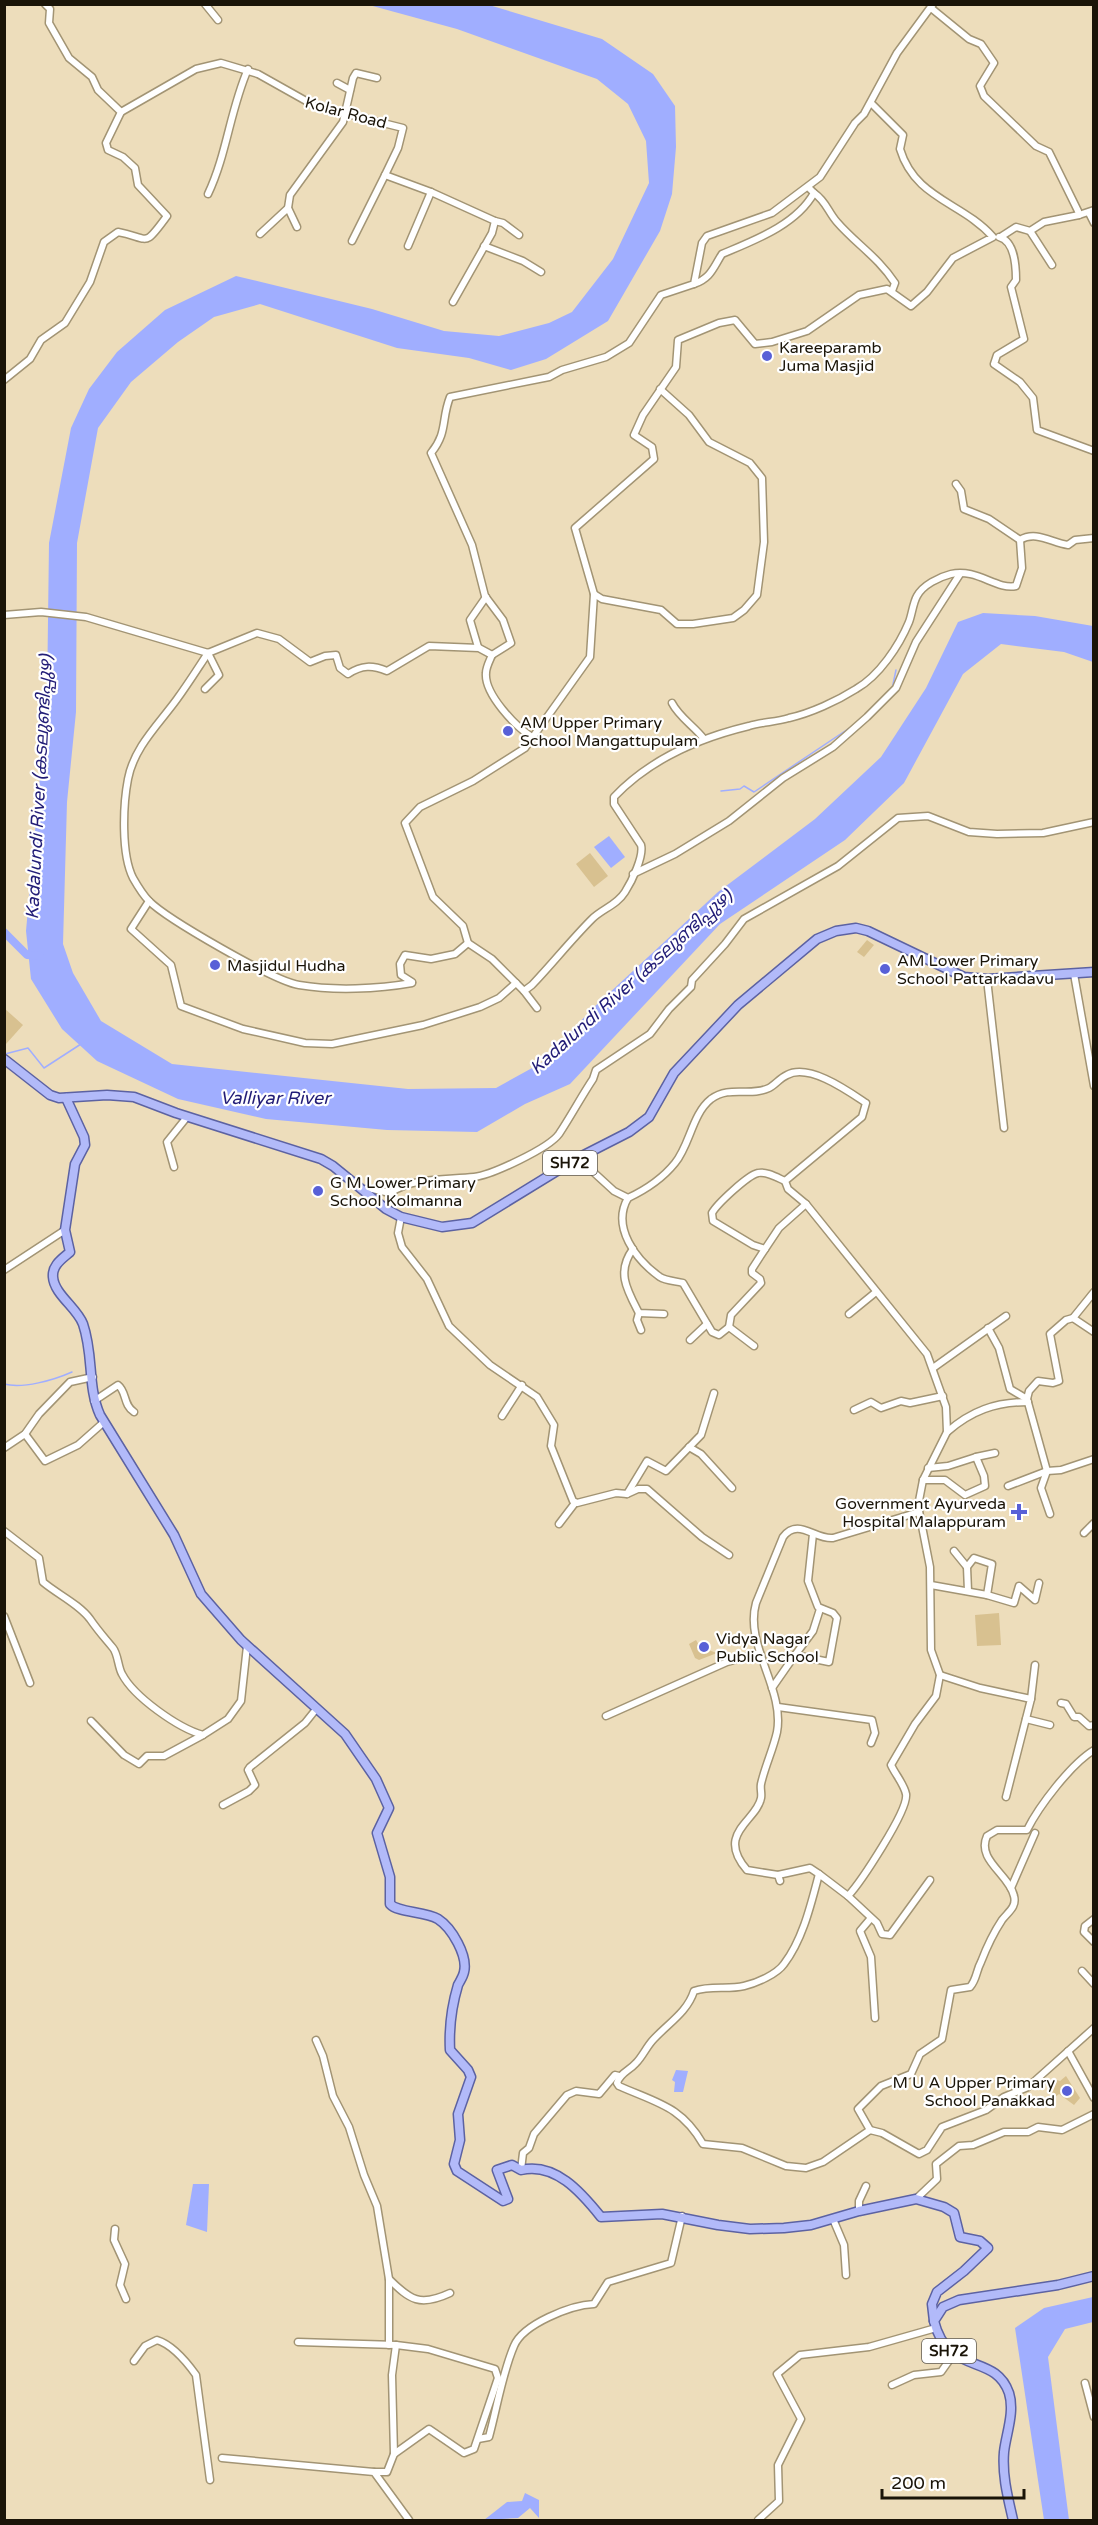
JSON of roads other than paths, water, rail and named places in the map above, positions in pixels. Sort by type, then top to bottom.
[{"type":"main road","name":"SH72","points":[[4,1059],[50,1095],[66,1098],[107,1095],[134,1097],[187,1117],[321,1159],[401,1217],[442,1227],[472,1223],[578,1158],[629,1132],[650,1117],[674,1073],[738,1005],[817,939],[836,931],[856,928],[868,931],[964,977],[987,979],[1094,972]]},
{"type":"main road","points":[[66,1098],[84,1137],[85,1145],[75,1164],[65,1230],[70,1252],[57,1264],[53,1272],[53,1281],[82,1321],[91,1352],[94,1401],[104,1422],[174,1535],[198,1590],[247,1646],[354,1745],[386,1798],[389,1812],[377,1833],[390,1877],[390,1904],[395,1908],[419,1912],[439,1920],[450,1933],[463,1958],[465,1971],[455,2002],[450,2050],[468,2070],[471,2081],[459,2111],[460,2140],[455,2158],[456,2168],[465,2179],[503,2201],[508,2199],[497,2170],[512,2165],[521,2170],[534,2167],[549,2170],[574,2187],[601,2217],[640,2214],[682,2216],[718,2225],[750,2229],[811,2225],[859,2211],[916,2199],[944,2207],[954,2213],[960,2237],[980,2241],[988,2248],[937,2292],[932,2304],[935,2325]]},
{"type":"main road","name":"SH72","points":[[1013,2520],[1004,2478],[1004,2453],[1011,2408],[1009,2393],[1000,2377],[992,2370],[965,2362],[947,2350],[935,2325],[943,2307],[959,2300],[1058,2285],[1094,2276]]},
{"type":"street","points":[[4,380],[30,359],[41,340],[65,322],[90,282],[98,255],[110,236],[118,232],[140,240],[148,239],[167,216],[138,185],[135,168],[106,147],[121,112],[98,90],[92,76],[69,58],[49,23],[50,9],[45,4]]},
{"type":"street","points":[[205,4],[218,20]]},
{"type":"street","points":[[694,284],[702,243],[707,236],[772,213],[808,187],[829,165],[871,103],[887,69],[932,6],[986,50],[994,63],[980,86],[984,96],[1036,146],[1049,152],[1057,164],[1079,214]]},
{"type":"street","name":"Kolar Road","points":[[121,112],[143,97],[206,65],[221,63],[248,69],[315,106],[403,128],[398,148],[385,175]]},
{"type":"street","points":[[207,194],[222,161],[235,103],[248,69]]},
{"type":"street","points":[[297,227],[288,208],[290,195],[343,122],[356,74],[377,78]]},
{"type":"street","points":[[337,83],[350,90]]},
{"type":"street","points":[[871,103],[903,135],[900,149],[914,179],[980,225],[993,237]]},
{"type":"street","points":[[352,241],[385,175],[495,220],[519,235]]},
{"type":"street","points":[[808,187],[826,202],[836,221],[884,267],[895,283],[892,291]]},
{"type":"street","points":[[408,246],[431,192]]},
{"type":"street","points":[[532,737],[517,728],[488,687],[485,673],[492,655],[511,643],[503,620],[486,597],[472,545],[431,453],[442,439],[445,410],[450,397],[549,377],[562,370],[606,357],[629,343],[661,295],[694,284],[713,273],[722,254],[761,237],[797,214],[814,193]]},
{"type":"street","points":[[260,234],[288,208]]},
{"type":"street","points":[[1030,231],[1044,222],[1091,212],[1094,223]]},
{"type":"street","points":[[453,302],[484,246],[495,220]]},
{"type":"street","points":[[755,344],[772,342],[807,331],[859,295],[892,291],[907,305],[913,305],[927,292],[953,258],[993,237],[1002,236],[1016,227],[1030,231],[1052,265]]},
{"type":"street","points":[[1002,236],[1014,255],[1016,280],[1011,287],[1024,339],[998,355],[994,364],[1020,382],[1033,398],[1037,430],[1094,451]]},
{"type":"street","points":[[484,246],[523,261],[541,272]]},
{"type":"street","points":[[537,1008],[524,991],[492,959],[468,944],[463,926],[433,897],[405,824],[420,807],[501,765],[525,748],[590,657],[594,594],[575,528],[654,459],[652,447],[634,435],[643,415],[676,367],[678,340],[719,323],[735,320],[755,344],[767,348]]},
{"type":"street","points":[[594,594],[602,598],[661,610],[677,624],[733,618],[744,610],[757,595],[764,542],[762,478],[750,463],[710,442],[675,401],[660,389]]},
{"type":"street","points":[[956,484],[962,491],[964,509],[989,519],[1020,540]]},
{"type":"street","points":[[1020,540],[1033,536],[1068,546],[1076,540],[1094,538]]},
{"type":"street","points":[[524,991],[532,986],[594,917],[619,898],[643,852],[614,804],[614,798],[675,751],[704,739],[751,725],[791,718],[859,687],[894,652],[904,633],[917,595],[929,584],[943,577],[960,574],[977,575],[1000,585],[1017,586],[1022,568],[1020,540]]},
{"type":"street","points":[[632,875],[675,854],[729,821],[783,778],[833,747],[867,717],[896,687],[916,642],[960,574]]},
{"type":"street","points":[[478,647],[470,620],[486,597]]},
{"type":"street","points":[[4,615],[44,613],[79,616],[208,653],[219,675],[205,689]]},
{"type":"street","points":[[468,944],[455,954],[430,959],[405,955],[400,964],[401,975],[412,982],[377,987],[297,985],[245,962],[149,901],[133,878],[127,858],[124,815],[128,777],[147,734],[177,699],[208,653],[257,633],[279,639],[310,662],[325,656],[336,655],[340,668],[348,674],[373,665],[387,671],[429,646],[478,647],[492,655]]},
{"type":"street","points":[[672,703],[677,713],[690,722],[704,739]]},
{"type":"street","points":[[364,1191],[368,1188],[390,1194],[403,1185],[475,1177],[495,1172],[531,1154],[558,1135],[593,1079],[596,1070],[650,1034],[669,1009],[692,987],[692,980],[744,919],[838,866],[898,818],[928,816],[969,832],[997,834],[1043,833],[1094,822]]},
{"type":"street","points":[[149,901],[131,929],[171,965],[181,1006],[222,1023],[305,1043],[332,1044],[423,1025],[491,1003],[516,983]]},
{"type":"street","points":[[1074,974],[1094,1086]]},
{"type":"street","points":[[987,979],[1004,1128]]},
{"type":"street","points":[[785,1180],[862,1117],[866,1102],[830,1080],[797,1072],[788,1074],[769,1088],[757,1091],[729,1091],[711,1100],[700,1113],[676,1162],[644,1191],[628,1198],[621,1209],[621,1223],[633,1249],[662,1279],[683,1283],[712,1332],[719,1335],[729,1327],[731,1316],[760,1283],[760,1279],[752,1273],[752,1269],[765,1249],[779,1228],[806,1204]]},
{"type":"street","points":[[174,1167],[167,1142],[187,1117]]},
{"type":"street","points":[[578,1158],[614,1191],[628,1198]]},
{"type":"street","points":[[765,1249],[717,1224],[713,1221],[712,1213],[744,1182],[759,1173],[785,1180]]},
{"type":"street","points":[[785,1180],[788,1189],[806,1204],[927,1354],[943,1396],[947,1432]]},
{"type":"street","points":[[401,1217],[398,1237],[402,1247],[427,1279],[449,1326],[490,1365],[522,1385],[543,1403],[552,1419],[553,1453],[564,1483],[575,1503]]},
{"type":"street","points":[[4,1270],[65,1230]]},
{"type":"street","points":[[633,1249],[624,1262],[624,1276],[639,1313],[637,1320],[641,1330]]},
{"type":"street","points":[[849,1314],[876,1292]]},
{"type":"street","points":[[1050,1514],[1041,1488],[1047,1471],[1027,1400],[1029,1391],[1038,1381],[1053,1383],[1059,1381],[1050,1334],[1066,1320],[1073,1318],[1094,1292]]},
{"type":"street","points":[[639,1313],[664,1314]]},
{"type":"street","points":[[933,1368],[969,1345],[969,1340],[1006,1316]]},
{"type":"street","points":[[1073,1318],[1094,1332]]},
{"type":"street","points":[[690,1340],[707,1324]]},
{"type":"street","points":[[729,1327],[754,1346]]},
{"type":"street","points":[[988,1328],[999,1348],[1010,1389],[1027,1400]]},
{"type":"street","points":[[4,1448],[25,1434],[39,1414],[70,1382],[93,1377]]},
{"type":"street","points":[[94,1401],[120,1385],[126,1405],[134,1412]]},
{"type":"street","points":[[502,1416],[522,1385]]},
{"type":"street","points":[[627,1494],[647,1461],[666,1471],[701,1435],[714,1393]]},
{"type":"street","points":[[854,1410],[871,1402],[881,1408],[901,1401],[910,1403],[943,1396]]},
{"type":"street","points":[[848,1896],[862,1881],[868,1866],[901,1816],[906,1803],[906,1793],[891,1765],[915,1724],[936,1696],[940,1675],[931,1650],[931,1585],[927,1545],[920,1512],[923,1480],[947,1432],[963,1418],[984,1407],[1027,1400]]},
{"type":"street","points":[[25,1434],[45,1461],[78,1445],[104,1422]]},
{"type":"street","points":[[689,1447],[701,1454],[732,1488]]},
{"type":"street","points":[[928,1468],[948,1466],[995,1453]]},
{"type":"street","points":[[923,1480],[945,1480],[966,1495],[985,1486],[984,1476],[976,1457]]},
{"type":"street","points":[[1008,1486],[1047,1471],[1061,1470],[1094,1459]]},
{"type":"street","points":[[560,1524],[575,1503],[616,1493],[627,1494],[638,1489],[647,1489],[658,1497],[671,1512],[729,1555]]},
{"type":"street","points":[[920,1512],[838,1538],[825,1539],[806,1529],[795,1528],[783,1537],[755,1607],[760,1653],[778,1707],[778,1726],[761,1786],[761,1798],[742,1825],[736,1840],[742,1863],[749,1872],[779,1878],[810,1868],[848,1896],[871,1918],[882,1934],[890,1935],[930,1880]]},
{"type":"street","points":[[1084,1533],[1094,1523]]},
{"type":"street","points":[[4,1531],[39,1558],[43,1582],[89,1617],[100,1636],[116,1651],[123,1676],[131,1685],[163,1716],[203,1735]]},
{"type":"street","points":[[795,1656],[829,1662],[837,1616],[820,1609],[808,1581],[813,1534]]},
{"type":"street","points":[[954,1551],[967,1567],[968,1591]]},
{"type":"street","points":[[967,1567],[974,1558],[992,1564],[987,1595]]},
{"type":"street","points":[[931,1585],[987,1595],[1014,1603],[1018,1587],[1035,1600],[1039,1584]]},
{"type":"street","points":[[772,1688],[813,1631],[820,1609]]},
{"type":"street","points":[[4,1616],[30,1683]]},
{"type":"street","points":[[91,1721],[124,1755],[139,1764],[147,1756],[164,1756],[228,1719],[241,1701],[247,1646]]},
{"type":"street","points":[[606,1716],[727,1662],[760,1653]]},
{"type":"street","points":[[1006,1797],[1031,1699],[1035,1665]]},
{"type":"street","points":[[940,1675],[980,1688],[1031,1699]]},
{"type":"street","points":[[1061,1703],[1066,1704],[1074,1718],[1079,1717],[1089,1726],[1094,1725]]},
{"type":"street","points":[[778,1707],[872,1720],[875,1733],[871,1743]]},
{"type":"street","points":[[223,1805],[249,1791],[255,1785],[248,1770],[250,1767],[305,1723],[316,1708]]},
{"type":"street","points":[[1026,1719],[1050,1725]]},
{"type":"street","points":[[1094,1750],[1083,1756],[1062,1781],[1027,1830],[997,1830],[987,1836],[983,1843],[985,1853],[1011,1888],[1015,1898],[1013,1907],[1002,1920],[980,1963],[976,1980],[970,1987],[951,1990],[942,2040],[920,2054],[910,2074],[881,2086],[869,2095],[858,2109],[870,2130],[882,2133],[906,2149],[924,2153],[942,2127],[986,2110],[1004,2097],[1028,2087],[1094,2028]]},
{"type":"street","points":[[1011,1888],[1035,1833]]},
{"type":"street","points":[[521,2170],[523,2153],[529,2148],[534,2134],[567,2095],[576,2091],[599,2094],[615,2075],[619,2076],[636,2063],[652,2041],[679,2015],[691,2000],[694,1991],[703,1988],[744,1986],[765,1978],[784,1965],[807,1917],[819,1874]]},
{"type":"street","points":[[871,1918],[860,1931],[871,1957],[875,2018]]},
{"type":"street","points":[[1094,1919],[1085,1926],[1084,1932],[1094,1942]]},
{"type":"street","points":[[1082,1971],[1094,1984]]},
{"type":"street","points":[[222,2458],[387,2472],[394,2454],[388,2279],[377,2206],[364,2175],[350,2127],[333,2096],[323,2056],[316,2040]]},
{"type":"street","points":[[1068,2051],[1094,2098]]},
{"type":"street","points":[[619,2076],[617,2083],[619,2086],[677,2111],[692,2125],[703,2144],[742,2148],[786,2166],[813,2167],[870,2130]]},
{"type":"street","points":[[916,2199],[937,2179],[936,2164],[959,2146],[973,2145],[1004,2132],[1028,2132],[1038,2127],[1062,2130],[1094,2114]]},
{"type":"street","points":[[859,2211],[859,2201],[866,2186]]},
{"type":"street","points":[[478,2439],[489,2437],[514,2344],[535,2326],[550,2317],[577,2305],[594,2304],[608,2282],[671,2263],[682,2216]]},
{"type":"street","points":[[833,2219],[844,2245],[846,2275]]},
{"type":"street","points":[[116,2229],[114,2240],[125,2264],[120,2285],[126,2299]]},
{"type":"street","points":[[388,2279],[405,2295],[415,2300],[428,2301],[450,2293]]},
{"type":"street","points":[[758,2520],[779,2502],[778,2465],[801,2419],[777,2374],[800,2355],[869,2347],[935,2325]]},
{"type":"street","points":[[134,2361],[145,2346],[157,2340],[165,2342],[187,2362],[196,2375],[210,2480]]},
{"type":"street","points":[[298,2342],[392,2345],[447,2353],[495,2369],[498,2378],[474,2449],[465,2453],[429,2429],[394,2454]]},
{"type":"street","points":[[892,2385],[914,2375],[941,2372],[953,2355]]},
{"type":"street","points":[[1085,2383],[1094,2417]]},
{"type":"street","points":[[374,2472],[409,2520]]},
{"type":"water","name":"Valliyar River","points":[[369,5],[489,5],[602,39],[653,74],[675,106],[676,147],[672,194],[660,231],[608,321],[546,359],[511,370],[469,358],[397,348],[260,304],[214,317],[178,342],[131,382],[98,428],[77,543],[76,712],[67,802],[63,944],[73,973],[101,1021],[172,1064],[408,1089],[496,1088],[543,1062],[592,1009],[718,892],[815,819],[881,757],[926,688],[958,622],[983,613],[1035,616],[1093,626],[1093,662],[1064,652],[1001,644],[963,674],[904,783],[845,840],[720,924],[570,1084],[525,1104],[477,1132],[387,1130],[266,1119],[178,1099],[97,1061],[62,1029],[31,979],[26,931],[47,698],[49,543],[71,428],[89,389],[117,352],[165,310],[236,276],[372,309],[444,331],[499,336],[549,323],[572,312],[613,259],[649,183],[646,141],[628,104],[597,79],[457,29]]},
{"type":"water","points":[[609,836],[625,857],[611,868],[594,847]]},
{"type":"water","points":[[676,2070],[688,2071],[683,2092],[674,2092],[675,2082],[672,2080]]},
{"type":"water","points":[[193,2184],[209,2184],[207,2232],[186,2225]]},
{"type":"water","points":[[1093,2297],[1093,2322],[1065,2329],[1048,2357],[1069,2520],[1044,2520],[1015,2328],[1044,2308]]},
{"type":"water","points":[[525,2493],[539,2500],[539,2518],[530,2508],[518,2518],[484,2520],[507,2502],[522,2501]]},
{"type":"waterway","points":[[892,689],[896,670]]},
{"type":"waterway","points":[[721,791],[740,789],[744,786],[754,792],[854,725]]},
{"type":"waterway","points":[[4,932],[27,955],[40,956]]},
{"type":"waterway","points":[[5,1054],[28,1048],[44,1068],[81,1044]]},
{"type":"waterway","points":[[4,1384],[29,1385],[72,1372]]},
{"type":"place","name":"Kareeparamb Juma Masjid","points":[[767,356]]},
{"type":"place","name":"AM Upper Primary School Mangattupulam","points":[[508,731]]},
{"type":"place","name":"Masjidul Hudha","points":[[215,965]]},
{"type":"place","name":"AM Lower Primary School Pattarkadavu","points":[[885,969]]},
{"type":"place","name":"G M Lower Primary School Kolmanna","points":[[318,1191]]},
{"type":"place","name":"Government Ayurveda Hospital Malappuram","points":[[1019,1512]]},
{"type":"place","name":"Vidya Nagar Public School","points":[[704,1647]]},
{"type":"place","name":"M U A Upper Primary School Panakkad","points":[[1067,2091]]},
{"type":"water label","name":"Kadalundi River (കടലുണ്ടിപ്പുഴ)","points":[[39,787]]},
{"type":"water label","name":"Kadalundi River (കടലുണ്ടിപ്പുഴ)","points":[[631,982]]}]
